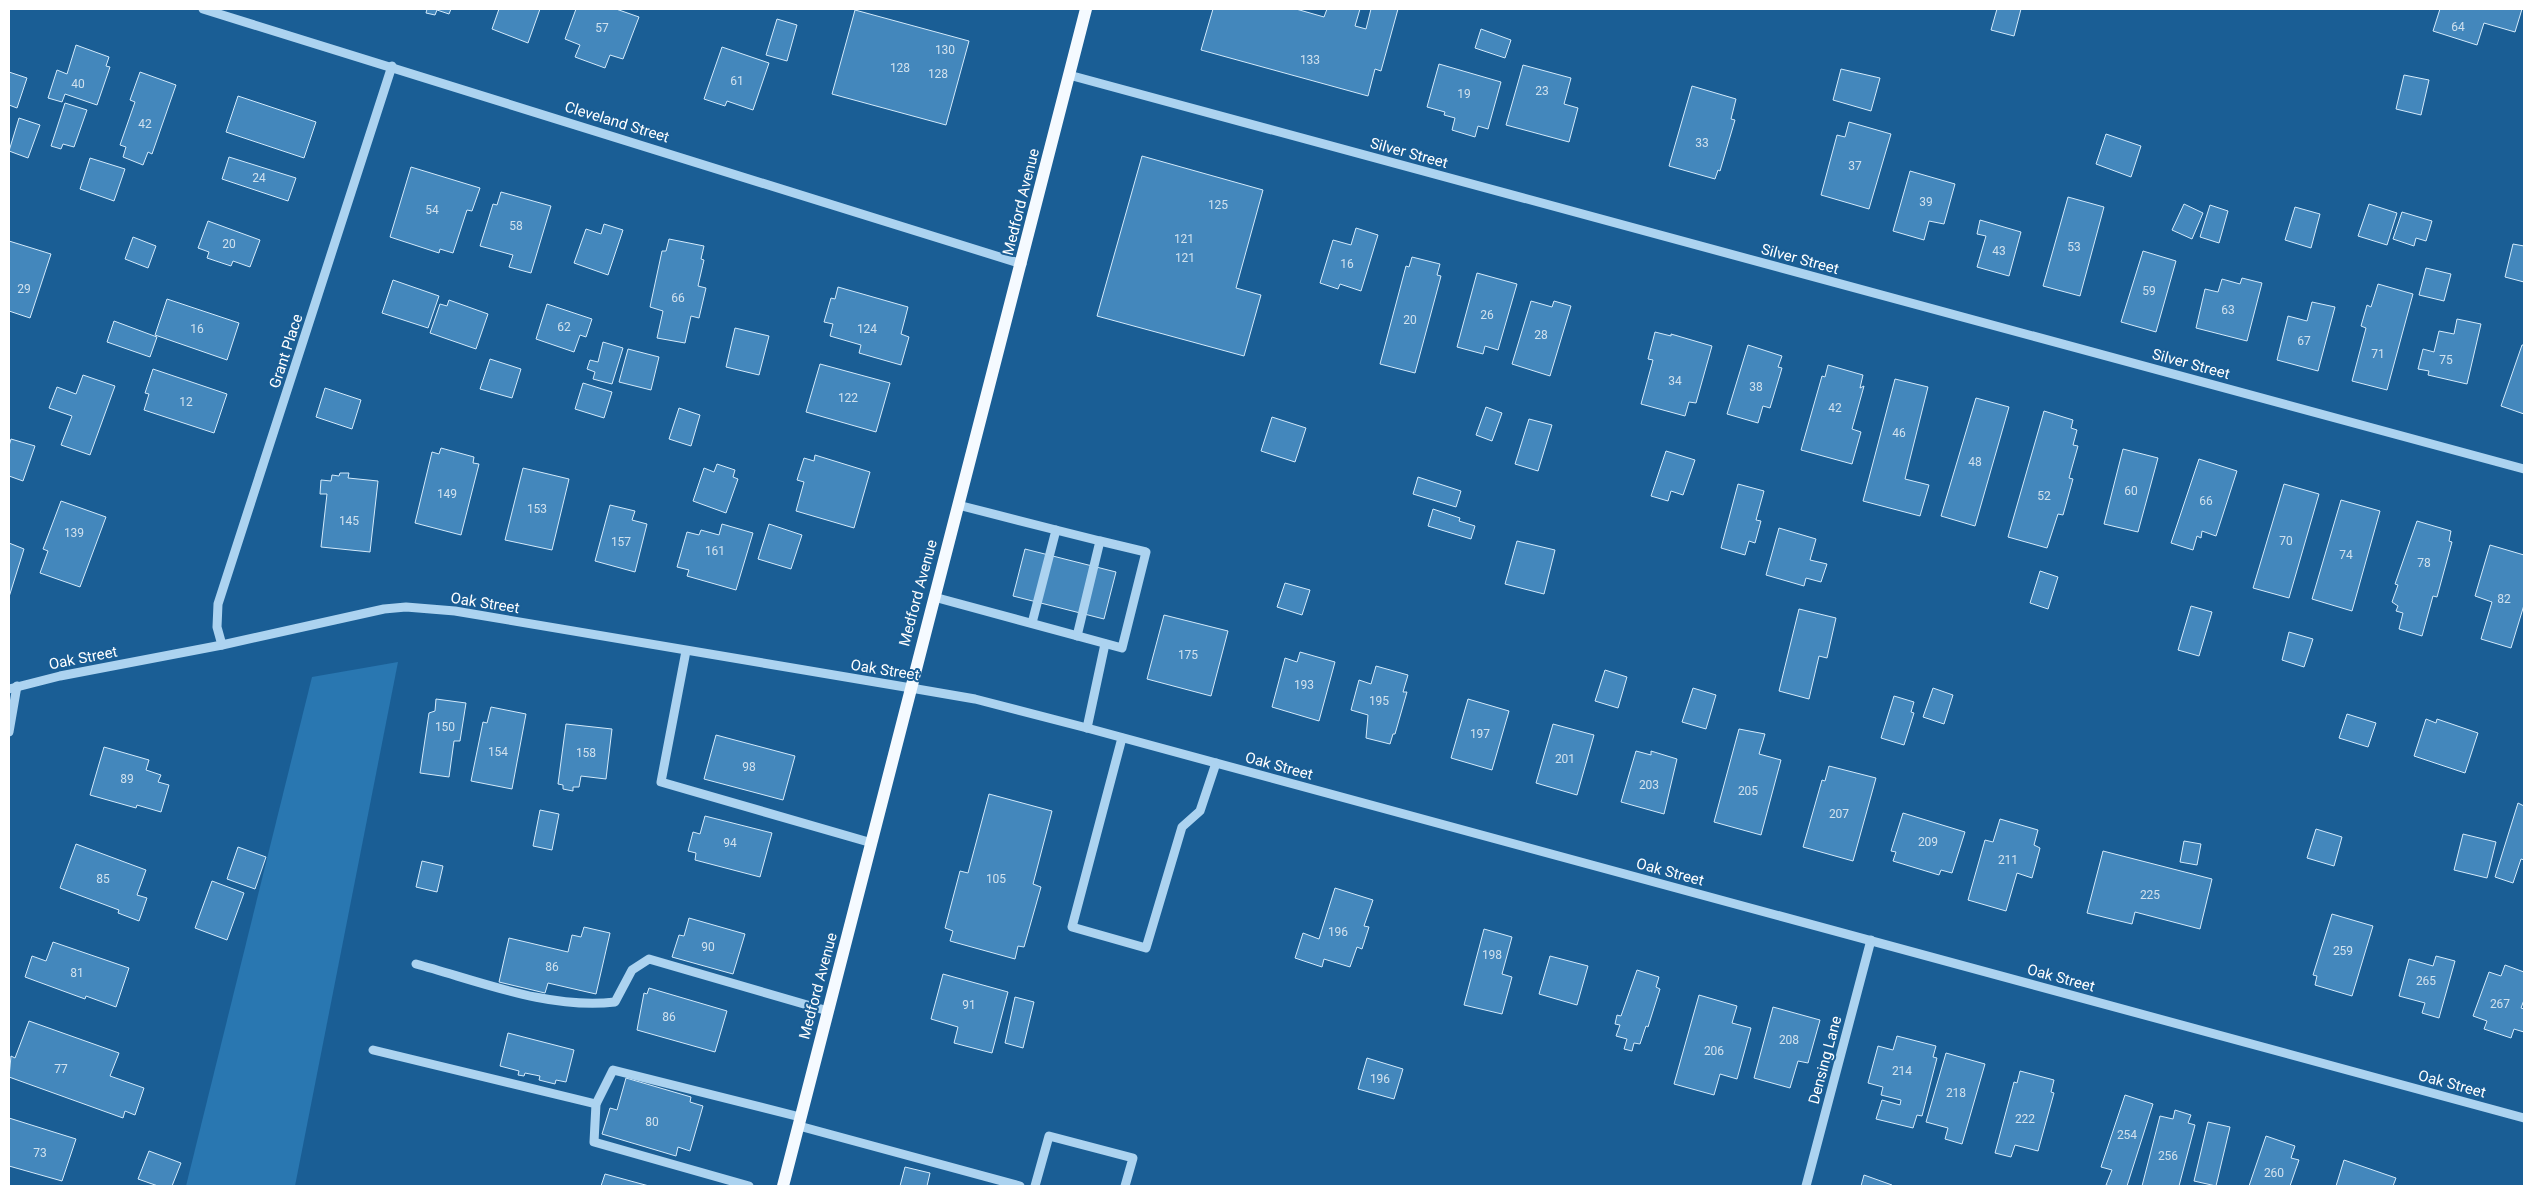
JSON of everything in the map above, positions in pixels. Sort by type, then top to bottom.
[{"type":"main road","name":"Medford Avenue","points":[[783,1186],[934,597],[1022,264],[1086,9]]},
{"type":"street","name":"Cleveland Street","points":[[203,9],[392,66],[1022,264]]},
{"type":"street","name":"Grant Place","points":[[222,645],[217,627],[218,604],[392,66]]},
{"type":"street","name":"Silver Street","points":[[1069,75],[2524,469]]},
{"type":"street","points":[[934,597],[1122,648],[1146,552],[958,505]]},
{"type":"street","points":[[1032,623],[1056,530]]},
{"type":"street","points":[[1077,636],[1100,541]]},
{"type":"street","name":"Oak Street","points":[[13,688],[60,676],[222,645],[384,609],[406,607],[455,611],[686,652],[911,688],[975,699],[1087,728],[2524,1118]]},
{"type":"street","points":[[1087,728],[1105,644]]},
{"type":"street","points":[[686,652],[661,782],[872,843]]},
{"type":"street","points":[[9,732],[13,688]]},
{"type":"street","points":[[1122,738],[1072,927],[1146,948],[1182,828],[1200,811],[1216,763]]},
{"type":"street","name":"Densing Lane","points":[[1806,1186],[1871,940]]},
{"type":"street","points":[[416,964],[547,999],[591,1005],[615,1002],[632,970],[649,959],[828,1011]]},
{"type":"street","points":[[373,1050],[596,1104]]},
{"type":"street","points":[[749,1186],[594,1142],[596,1104],[613,1070],[800,1121],[1020,1186]]},
{"type":"street","points":[[1035,1186],[1049,1136],[1133,1158],[1125,1186]]},
{"type":"shaded area","points":[[398,662],[295,1186],[186,1186],[312,677]]},
{"type":"building","points":[[427,9],[451,9],[449,14],[437,10],[435,15],[426,13]]},
{"type":"building","points":[[499,9],[540,9],[528,43],[492,29]]},
{"type":"building","points":[[576,9],[616,9],[639,17],[623,59],[610,55],[605,68],[575,57],[580,45],[565,39]]},
{"type":"building","points":[[1213,9],[1296,9],[1324,17],[1327,9],[1360,9],[1355,26],[1366,29],[1371,9],[1398,9],[1381,71],[1375,69],[1368,96],[1201,50]]},
{"type":"building","points":[[1997,9],[2021,9],[2014,36],[1991,30]]},
{"type":"building","points":[[2440,9],[2522,9],[2515,32],[2484,23],[2477,45],[2433,31]]},
{"type":"building","points":[[855,10],[969,41],[946,125],[832,94]]},
{"type":"building","points":[[777,19],[797,25],[787,61],[766,55]]},
{"type":"building","points":[[1481,29],[1511,40],[1505,58],[1475,48]]},
{"type":"building","points":[[76,45],[109,57],[106,66],[110,67],[97,105],[65,94],[62,102],[48,98],[57,70],[67,74]]},
{"type":"building","points":[[722,47],[769,63],[753,110],[727,101],[725,106],[704,99]]},
{"type":"building","points":[[1439,64],[1501,82],[1488,129],[1478,126],[1475,137],[1452,130],[1455,118],[1444,115],[1445,112],[1427,107]]},
{"type":"building","points":[[1523,65],[1571,78],[1564,104],[1578,108],[1569,142],[1506,125]]},
{"type":"building","points":[[1841,69],[1880,78],[1871,111],[1833,100]]},
{"type":"building","points":[[9,72],[27,78],[17,108],[9,105]]},
{"type":"building","points":[[140,72],[176,85],[152,154],[148,152],[143,165],[123,157],[126,147],[120,145],[135,102],[130,100]]},
{"type":"building","points":[[2404,75],[2429,80],[2421,115],[2396,109]]},
{"type":"building","points":[[1692,86],[1736,99],[1731,119],[1735,120],[1720,171],[1718,170],[1715,179],[1669,166]]},
{"type":"building","points":[[238,96],[316,122],[304,158],[226,132]]},
{"type":"building","points":[[65,103],[87,110],[74,147],[63,144],[61,149],[51,146]]},
{"type":"building","points":[[19,118],[40,125],[28,158],[9,151]]},
{"type":"building","points":[[1849,122],[1891,134],[1869,209],[1821,195],[1837,135],[1845,137]]},
{"type":"building","points":[[2106,134],[2141,146],[2131,177],[2096,164]]},
{"type":"building","points":[[1142,156],[1263,190],[1236,288],[1261,295],[1244,356],[1097,316]]},
{"type":"building","points":[[229,157],[296,178],[288,201],[222,179]]},
{"type":"building","points":[[90,158],[125,169],[114,201],[80,189]]},
{"type":"building","points":[[411,167],[480,188],[472,211],[467,210],[453,253],[440,249],[439,253],[390,237]]},
{"type":"building","points":[[1910,171],[1955,184],[1944,224],[1929,221],[1924,240],[1893,231]]},
{"type":"building","points":[[501,192],[551,206],[531,273],[509,267],[513,255],[480,246],[493,204],[497,205]]},
{"type":"building","points":[[2068,197],[2104,207],[2080,296],[2043,286]]},
{"type":"building","points":[[2184,204],[2203,213],[2192,239],[2172,230]]},
{"type":"building","points":[[2369,204],[2397,213],[2387,245],[2358,236]]},
{"type":"building","points":[[2210,205],[2228,211],[2219,243],[2200,237]]},
{"type":"building","points":[[2295,207],[2320,214],[2311,248],[2285,240]]},
{"type":"building","points":[[2402,212],[2432,221],[2426,241],[2416,238],[2414,246],[2393,239]]},
{"type":"building","points":[[1980,220],[2021,232],[2009,276],[1977,267],[1986,236],[1977,234]]},
{"type":"building","points":[[208,221],[260,240],[250,267],[233,261],[231,266],[207,258],[209,252],[198,248]]},
{"type":"building","points":[[604,224],[623,230],[608,275],[574,263],[586,229],[601,234]]},
{"type":"building","points":[[1356,228],[1378,235],[1361,291],[1340,284],[1338,289],[1320,283],[1333,240],[1351,245]]},
{"type":"building","points":[[133,237],[156,246],[148,268],[125,259]]},
{"type":"building","points":[[669,239],[704,246],[701,259],[704,260],[698,286],[706,288],[699,318],[691,316],[685,343],[657,338],[663,311],[650,307],[662,251],[666,251]]},
{"type":"building","points":[[9,241],[51,254],[30,318],[9,311]]},
{"type":"building","points":[[2513,244],[2524,246],[2524,282],[2505,277]]},
{"type":"building","points":[[2143,251],[2176,261],[2156,332],[2121,322]]},
{"type":"building","points":[[1412,257],[1440,264],[1437,275],[1441,276],[1415,373],[1380,364],[1406,266],[1409,267]]},
{"type":"building","points":[[2426,268],[2451,274],[2444,301],[2419,295]]},
{"type":"building","points":[[1477,273],[1517,284],[1498,350],[1485,346],[1483,354],[1457,347]]},
{"type":"building","points":[[2242,278],[2262,283],[2247,341],[2196,328],[2205,289],[2218,292],[2222,279],[2240,284]]},
{"type":"building","points":[[393,280],[439,296],[428,328],[382,313]]},
{"type":"building","points":[[2378,284],[2413,294],[2387,390],[2352,381],[2366,328],[2361,326],[2367,305],[2371,307]]},
{"type":"building","points":[[838,287],[908,307],[901,334],[909,337],[901,365],[859,353],[861,345],[830,336],[833,324],[824,322],[831,298],[835,299]]},
{"type":"building","points":[[167,299],[239,323],[227,360],[155,335]]},
{"type":"building","points":[[449,300],[488,314],[476,349],[430,333],[440,304],[447,306]]},
{"type":"building","points":[[1531,301],[1552,307],[1554,301],[1571,306],[1550,376],[1512,364]]},
{"type":"building","points":[[2312,302],[2335,307],[2318,371],[2277,360],[2288,316],[2307,321]]},
{"type":"building","points":[[547,304],[592,319],[586,337],[580,335],[574,352],[536,339]]},
{"type":"building","points":[[2457,319],[2481,324],[2467,384],[2428,375],[2429,371],[2418,369],[2423,349],[2434,352],[2439,331],[2454,334]]},
{"type":"building","points":[[114,321],[157,337],[150,357],[107,342]]},
{"type":"building","points":[[735,328],[769,336],[759,375],[726,367]]},
{"type":"building","points":[[1655,332],[1671,336],[1671,334],[1712,346],[1696,403],[1689,402],[1685,416],[1641,404],[1653,360],[1648,359]]},
{"type":"building","points":[[603,342],[623,348],[612,384],[593,379],[595,372],[587,369],[590,360],[598,362]]},
{"type":"building","points":[[1748,345],[1782,356],[1778,367],[1782,368],[1770,408],[1763,406],[1758,423],[1727,414]]},
{"type":"building","points":[[2522,345],[2524,345],[2524,414],[2501,406]]},
{"type":"building","points":[[628,349],[659,357],[651,390],[619,382]]},
{"type":"building","points":[[490,359],[521,369],[512,398],[480,389]]},
{"type":"building","points":[[820,364],[890,383],[876,432],[806,412]]},
{"type":"building","points":[[1828,365],[1863,375],[1860,388],[1864,386],[1852,429],[1861,432],[1852,464],[1801,450],[1822,376],[1825,377]]},
{"type":"building","points":[[153,369],[227,394],[214,433],[144,410],[149,394],[145,393]]},
{"type":"building","points":[[83,375],[115,386],[90,455],[61,445],[72,416],[49,408],[57,387],[76,394]]},
{"type":"building","points":[[1895,379],[1928,387],[1905,479],[1929,485],[1920,516],[1863,501]]},
{"type":"building","points":[[583,383],[612,392],[604,418],[575,409]]},
{"type":"building","points":[[325,388],[361,400],[352,429],[316,417]]},
{"type":"building","points":[[1976,398],[2009,407],[1975,526],[1941,516]]},
{"type":"building","points":[[1486,407],[1502,413],[1492,441],[1476,435]]},
{"type":"building","points":[[679,408],[700,415],[691,446],[669,439]]},
{"type":"building","points":[[2044,411],[2073,420],[2071,428],[2077,430],[2073,445],[2078,446],[2069,478],[2073,479],[2063,515],[2058,514],[2047,548],[2008,537]]},
{"type":"building","points":[[1272,417],[1306,428],[1295,462],[1261,451]]},
{"type":"building","points":[[1529,419],[1552,425],[1538,471],[1515,464]]},
{"type":"building","points":[[11,439],[35,446],[23,481],[9,476],[9,446]]},
{"type":"building","points":[[441,448],[474,457],[473,463],[479,464],[461,535],[415,523],[432,452],[439,454]]},
{"type":"building","points":[[2123,449],[2158,458],[2138,532],[2104,524]]},
{"type":"building","points":[[1666,451],[1695,460],[1683,495],[1671,491],[1668,501],[1651,496]]},
{"type":"building","points":[[815,455],[870,472],[854,528],[796,511],[804,482],[797,480],[804,458],[814,461]]},
{"type":"building","points":[[2199,459],[2237,471],[2216,536],[2202,531],[2201,538],[2197,536],[2193,550],[2171,543]]},
{"type":"building","points":[[717,464],[735,470],[733,477],[738,479],[726,513],[693,501],[704,468],[714,472]]},
{"type":"building","points":[[523,468],[569,479],[552,550],[505,540]]},
{"type":"building","points":[[340,473],[349,473],[348,478],[378,481],[370,552],[321,547],[327,494],[320,494],[321,480],[331,481],[332,475],[339,476]]},
{"type":"building","points":[[1418,477],[1461,491],[1456,507],[1413,494]]},
{"type":"building","points":[[1738,484],[1764,491],[1756,520],[1761,521],[1755,543],[1749,541],[1745,555],[1721,548]]},
{"type":"building","points":[[2284,484],[2319,494],[2289,598],[2253,588]]},
{"type":"building","points":[[2341,500],[2380,511],[2352,611],[2312,599]]},
{"type":"building","points":[[61,501],[106,517],[80,587],[40,573],[48,551],[43,549]]},
{"type":"building","points":[[610,505],[635,511],[632,520],[647,524],[635,572],[595,561]]},
{"type":"building","points":[[1433,509],[1460,518],[1459,521],[1475,526],[1471,539],[1428,526]]},
{"type":"building","points":[[2417,521],[2451,531],[2449,541],[2452,542],[2437,597],[2433,596],[2422,636],[2399,629],[2403,613],[2396,611],[2398,606],[2392,602],[2398,585],[2395,584]]},
{"type":"building","points":[[722,524],[753,533],[736,590],[687,576],[689,570],[677,567],[687,532],[699,535],[701,530],[719,535]]},
{"type":"building","points":[[769,524],[802,535],[791,569],[758,559]]},
{"type":"building","points":[[1779,528],[1816,539],[1810,560],[1827,564],[1821,582],[1806,578],[1804,586],[1766,575]]},
{"type":"building","points":[[1517,541],[1555,550],[1544,594],[1505,584]]},
{"type":"building","points":[[9,543],[24,549],[9,597]]},
{"type":"building","points":[[2490,545],[2524,555],[2524,605],[2511,648],[2481,639],[2492,602],[2475,596]]},
{"type":"building","points":[[1025,549],[1116,572],[1104,619],[1013,596]]},
{"type":"building","points":[[2040,571],[2058,577],[2048,609],[2030,603]]},
{"type":"building","points":[[1285,583],[1310,590],[1302,615],[1277,607]]},
{"type":"building","points":[[2191,606],[2212,612],[2199,656],[2178,650]]},
{"type":"building","points":[[1799,609],[1836,618],[1827,658],[1819,656],[1809,699],[1779,691]]},
{"type":"building","points":[[1164,615],[1228,631],[1211,696],[1147,679]]},
{"type":"building","points":[[2289,632],[2313,639],[2304,667],[2282,660]]},
{"type":"building","points":[[1300,652],[1335,662],[1319,721],[1272,707],[1285,658],[1297,662]]},
{"type":"building","points":[[1376,666],[1408,675],[1403,692],[1407,692],[1395,734],[1393,734],[1390,744],[1366,738],[1368,715],[1351,710],[1359,680],[1371,684]]},
{"type":"building","points":[[1605,670],[1627,677],[1618,708],[1595,701]]},
{"type":"building","points":[[1693,688],[1716,695],[1706,729],[1682,722]]},
{"type":"building","points":[[1933,688],[1953,695],[1944,724],[1923,717]]},
{"type":"building","points":[[1894,696],[1914,702],[1911,712],[1914,713],[1904,745],[1881,738]]},
{"type":"building","points":[[436,699],[466,703],[460,741],[454,741],[449,777],[420,773],[429,713],[435,711]]},
{"type":"building","points":[[1468,699],[1509,711],[1492,770],[1451,758]]},
{"type":"building","points":[[491,707],[526,714],[512,789],[471,781],[483,722],[487,723]]},
{"type":"building","points":[[2347,714],[2376,723],[2368,747],[2339,738]]},
{"type":"building","points":[[2426,719],[2436,723],[2437,719],[2478,733],[2465,773],[2414,756]]},
{"type":"building","points":[[566,724],[612,729],[606,779],[581,776],[579,787],[573,787],[573,791],[563,789],[563,785],[558,784]]},
{"type":"building","points":[[1553,724],[1594,735],[1577,795],[1536,783]]},
{"type":"building","points":[[1739,729],[1765,734],[1759,754],[1781,760],[1761,835],[1714,822]]},
{"type":"building","points":[[716,735],[795,756],[783,800],[704,779]]},
{"type":"building","points":[[104,747],[149,760],[146,770],[161,775],[158,782],[169,785],[161,812],[137,805],[136,808],[90,795]]},
{"type":"building","points":[[1636,751],[1651,755],[1651,751],[1677,759],[1664,814],[1621,802]]},
{"type":"building","points":[[1829,766],[1876,778],[1853,861],[1803,847],[1822,780],[1825,781]]},
{"type":"building","points":[[989,794],[1052,811],[1033,884],[1041,887],[1024,947],[1018,946],[1015,959],[950,941],[953,931],[945,928],[960,871],[968,873]]},
{"type":"building","points":[[2518,803],[2524,806],[2524,860],[2521,859],[2513,883],[2495,877]]},
{"type":"building","points":[[540,810],[559,814],[552,850],[533,846]]},
{"type":"building","points":[[1903,813],[1965,832],[1952,873],[1941,870],[1939,875],[1893,861],[1896,852],[1891,851]]},
{"type":"building","points":[[705,816],[772,833],[760,877],[695,860],[696,853],[688,851],[693,832],[700,834]]},
{"type":"building","points":[[2000,819],[2038,830],[2034,845],[2040,848],[2032,878],[2017,873],[2006,911],[1968,900],[1985,840],[1993,842]]},
{"type":"building","points":[[2316,829],[2342,837],[2334,866],[2307,858]]},
{"type":"building","points":[[2463,834],[2496,842],[2487,878],[2454,870]]},
{"type":"building","points":[[2184,841],[2201,844],[2197,865],[2180,862]]},
{"type":"building","points":[[76,844],[146,870],[137,895],[147,898],[139,921],[118,913],[119,910],[60,888]]},
{"type":"building","points":[[238,847],[266,857],[255,889],[227,879]]},
{"type":"building","points":[[2103,851],[2212,879],[2200,929],[2135,912],[2132,924],[2087,913]]},
{"type":"building","points":[[422,861],[443,866],[437,892],[416,887]]},
{"type":"building","points":[[212,881],[244,893],[227,940],[195,928]]},
{"type":"building","points":[[1335,888],[1373,900],[1364,926],[1369,927],[1362,949],[1357,947],[1350,967],[1324,959],[1322,967],[1295,958],[1303,933],[1319,939]]},
{"type":"building","points":[[2332,914],[2373,926],[2352,996],[2315,985],[2317,976],[2313,975]]},
{"type":"building","points":[[689,918],[745,934],[733,974],[672,957],[679,935],[684,936]]},
{"type":"building","points":[[584,927],[610,933],[596,994],[548,983],[545,993],[499,982],[509,938],[568,952],[572,935],[581,937]]},
{"type":"building","points":[[1484,929],[1512,937],[1502,974],[1512,977],[1502,1014],[1464,1005]]},
{"type":"building","points":[[53,942],[129,968],[116,1007],[86,996],[85,999],[25,977],[32,956],[46,961]]},
{"type":"building","points":[[1550,956],[1588,966],[1577,1005],[1539,994]]},
{"type":"building","points":[[2436,956],[2455,961],[2439,1018],[2422,1013],[2425,1003],[2399,996],[2409,959],[2433,966]]},
{"type":"building","points":[[2505,965],[2524,972],[2524,1000],[2521,1008],[2524,1009],[2524,1032],[2514,1029],[2511,1038],[2484,1029],[2487,1021],[2473,1016],[2489,972],[2501,976]]},
{"type":"building","points":[[1637,970],[1659,977],[1656,987],[1660,989],[1648,1027],[1646,1026],[1640,1044],[1634,1043],[1632,1051],[1624,1049],[1627,1039],[1616,1036],[1620,1025],[1615,1024],[1617,1015],[1621,1016]]},
{"type":"building","points":[[943,974],[1008,992],[992,1053],[954,1043],[958,1027],[931,1019]]},
{"type":"building","points":[[649,988],[727,1011],[715,1052],[637,1030],[644,993],[647,994]]},
{"type":"building","points":[[1699,995],[1737,1006],[1732,1023],[1751,1028],[1737,1079],[1720,1074],[1714,1095],[1674,1084]]},
{"type":"building","points":[[1015,997],[1034,1002],[1023,1048],[1005,1043]]},
{"type":"building","points":[[1773,1007],[1820,1020],[1808,1063],[1798,1061],[1790,1088],[1754,1078]]},
{"type":"building","points":[[29,1021],[119,1053],[110,1076],[144,1088],[135,1115],[125,1111],[123,1118],[9,1077],[11,1056],[15,1058]]},
{"type":"building","points":[[508,1033],[574,1050],[566,1082],[556,1080],[555,1084],[539,1080],[540,1076],[525,1073],[524,1076],[518,1075],[519,1071],[500,1066]]},
{"type":"building","points":[[1897,1036],[1936,1046],[1933,1057],[1937,1058],[1922,1116],[1917,1115],[1913,1128],[1876,1119],[1882,1100],[1900,1105],[1901,1100],[1881,1095],[1883,1087],[1868,1083],[1878,1046],[1893,1050]]},
{"type":"building","points":[[1946,1053],[1985,1064],[1962,1144],[1945,1139],[1948,1128],[1926,1122]]},
{"type":"building","points":[[1367,1058],[1403,1069],[1394,1099],[1358,1089]]},
{"type":"building","points":[[2020,1071],[2054,1080],[2051,1092],[2054,1093],[2038,1151],[2015,1145],[2011,1157],[1995,1153],[2014,1082],[2017,1083]]},
{"type":"building","points":[[626,1078],[691,1097],[690,1102],[703,1106],[690,1151],[678,1147],[676,1156],[602,1134],[610,1108],[617,1110]]},
{"type":"building","points":[[2125,1095],[2153,1104],[2127,1186],[2111,1186],[2106,1185],[2112,1170],[2101,1167]]},
{"type":"building","points":[[2175,1110],[2191,1115],[2188,1123],[2195,1125],[2179,1186],[2142,1186],[2160,1116],[2173,1119]]},
{"type":"building","points":[[9,1118],[76,1139],[62,1181],[9,1166]]},
{"type":"building","points":[[2208,1122],[2230,1127],[2216,1186],[2194,1181]]},
{"type":"building","points":[[2266,1136],[2295,1146],[2291,1158],[2299,1160],[2290,1186],[2249,1186]]},
{"type":"building","points":[[149,1151],[181,1163],[172,1186],[158,1186],[138,1179]]},
{"type":"building","points":[[2344,1160],[2396,1178],[2393,1186],[2336,1186]]},
{"type":"building","points":[[905,1167],[930,1173],[927,1186],[900,1186]]},
{"type":"building","points":[[605,1174],[649,1186],[601,1186]]},
{"type":"building","points":[[1864,1175],[1892,1185],[1892,1186],[1861,1186]]}]
